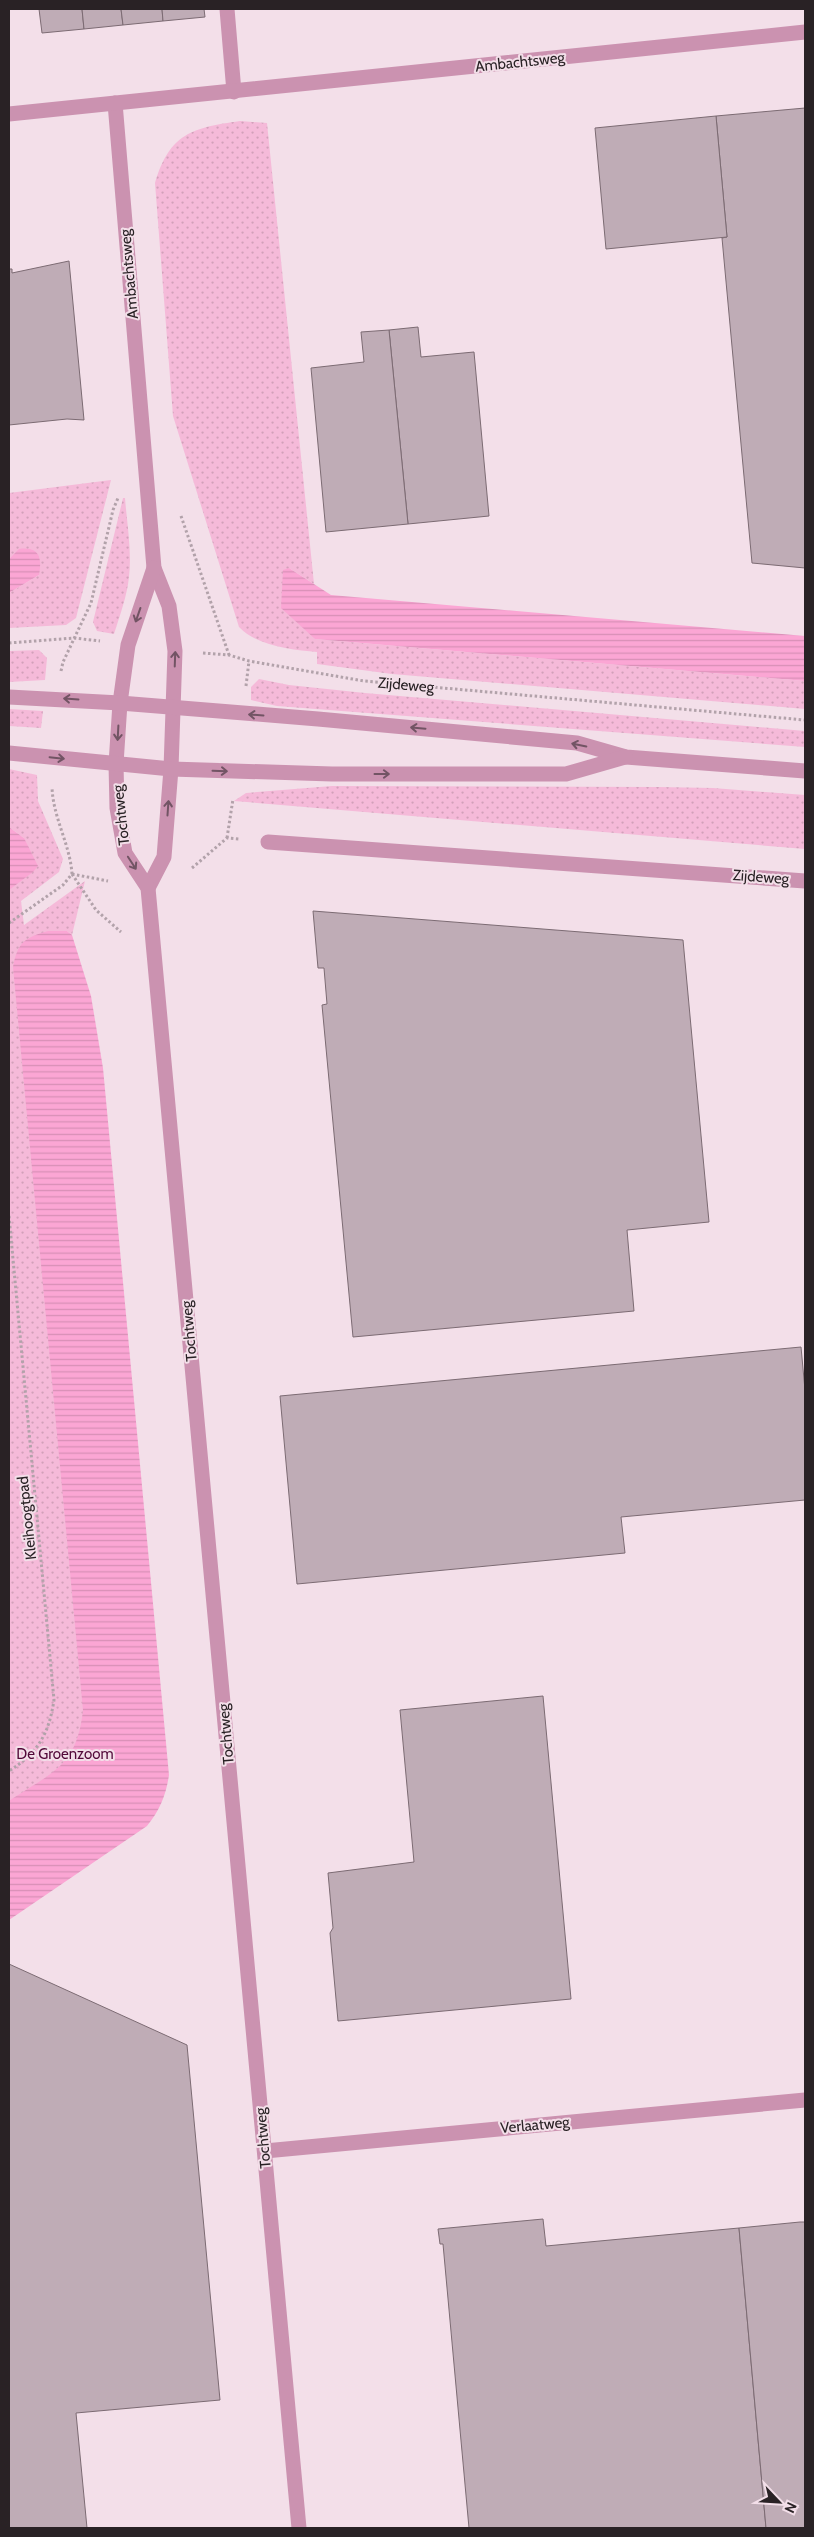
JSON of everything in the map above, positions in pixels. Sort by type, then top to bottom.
[{"type":"street","points":[[227,9],[234,92]]},
{"type":"street","name":"Ambachtsweg","points":[[9,114],[805,32]]},
{"type":"street","name":"Ambachtsweg","points":[[115,103],[154,568],[168,606],[175,651],[171,769]]},
{"type":"street","name":"Ambachtsweg","points":[[120,703],[128,645],[154,568]]},
{"type":"street","points":[[9,696],[120,703],[576,743],[626,757],[805,771]]},
{"type":"street","name":"Tochtweg","points":[[120,703],[116,764],[118,808],[125,853],[148,888],[299,2528]]},
{"type":"street","points":[[9,753],[171,769],[332,774],[566,774],[626,757]]},
{"type":"street","points":[[148,888],[164,857],[171,769]]},
{"type":"street","name":"Zijdeweg","points":[[268,842],[805,881]]},
{"type":"street","name":"Verlaatweg","points":[[264,2151],[805,2100]]},
{"type":"path","points":[[74,638],[91,603],[113,510],[120,494]]},
{"type":"path","points":[[179,514],[230,655]]},
{"type":"path","points":[[9,643],[74,638],[128,645]]},
{"type":"path","name":"Zijdeweg","points":[[175,651],[230,655],[249,662],[364,681],[805,720]]},
{"type":"path","points":[[51,757],[52,798],[57,824],[71,859],[72,874],[96,910],[124,934],[153,940]]},
{"type":"path","points":[[9,922],[63,885],[72,874]]},
{"type":"path","name":"Kleihoogtpad","points":[[9,1216],[54,1700],[50,1724],[38,1746],[9,1771]]},
{"type":"green space","points":[[240,121],[267,123],[314,584],[289,568],[315,639],[805,681],[805,709],[392,674],[317,664],[317,652],[265,643],[255,639],[239,627],[173,416],[155,183],[168,153],[185,136],[209,127]]},
{"type":"green space","points":[[111,480],[76,618],[66,625],[9,628],[9,593],[39,575],[19,550],[9,559],[9,493]]},
{"type":"green space","points":[[123,498],[125,498],[130,547],[130,567],[127,591],[114,634],[97,631],[93,622]]},
{"type":"green space","points":[[39,650],[47,658],[45,680],[9,682],[9,651]]},
{"type":"green space","points":[[259,679],[289,685],[365,693],[805,731],[805,747],[277,706],[251,700],[251,687]]},
{"type":"green space","points":[[9,709],[43,711],[41,728],[9,726]]},
{"type":"green space","name":"De Groenzoom","points":[[9,769],[37,775],[38,801],[63,859],[59,872],[21,901],[24,925],[85,881],[72,935],[67,931],[126,1781],[9,1863],[9,849],[24,838],[9,827]]},
{"type":"green space","points":[[332,786],[713,788],[805,795],[805,849],[234,801],[246,793]]},
{"type":"shaded area","points":[[19,549],[31,550],[38,555],[40,559],[39,575],[9,593],[9,559]]},
{"type":"shaded area","points":[[289,568],[331,595],[805,636],[805,681],[315,639],[281,608],[283,570]]},
{"type":"shaded area","points":[[9,827],[24,838],[38,866],[9,890]]},
{"type":"shaded area","points":[[48,931],[67,931],[72,935],[91,996],[103,1068],[169,1775],[162,1802],[147,1826],[9,1920],[9,1801],[60,1766],[75,1744],[83,1710],[13,967],[17,952],[23,942]]},
{"type":"building","points":[[39,9],[82,9],[84,29],[42,33]]},
{"type":"building","points":[[82,9],[121,9],[123,25],[84,29]]},
{"type":"building","points":[[121,9],[162,9],[163,21],[123,25]]},
{"type":"building","points":[[162,9],[204,9],[205,17],[163,21]]},
{"type":"building","points":[[805,108],[805,568],[752,563],[722,238],[727,237],[716,116]]},
{"type":"building","points":[[716,116],[727,237],[606,249],[595,128]]},
{"type":"building","points":[[69,261],[84,420],[67,419],[9,425],[9,269],[12,269],[12,273]]},
{"type":"building","points":[[418,327],[421,357],[474,352],[489,516],[408,524],[389,330]]},
{"type":"building","points":[[389,330],[408,524],[326,532],[311,368],[364,362],[361,332]]},
{"type":"building","points":[[313,911],[683,940],[709,1222],[627,1230],[634,1311],[353,1337],[322,1005],[327,1004],[324,968],[318,968]]},
{"type":"building","points":[[801,1347],[805,1390],[805,1500],[621,1517],[625,1553],[297,1584],[280,1396]]},
{"type":"building","points":[[543,1696],[571,1999],[338,2021],[330,1933],[333,1928],[328,1873],[414,1862],[400,1710]]},
{"type":"building","points":[[9,1964],[187,2045],[220,2400],[76,2413],[87,2528],[9,2528]]},
{"type":"building","points":[[543,2219],[546,2246],[739,2228],[766,2528],[469,2528],[443,2244],[440,2244],[438,2229]]},
{"type":"building","points":[[805,2222],[805,2528],[766,2528],[739,2228]]}]
